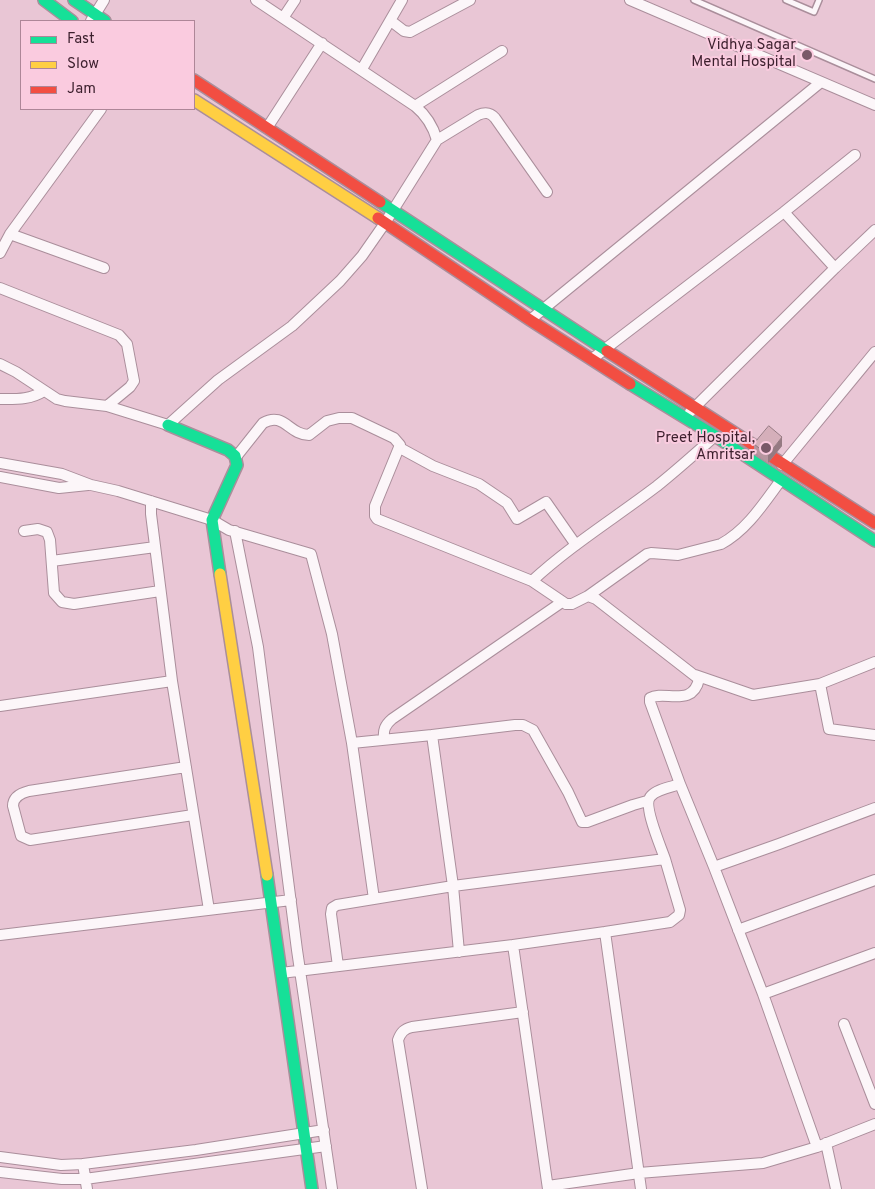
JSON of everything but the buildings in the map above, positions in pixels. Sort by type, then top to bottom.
[{"type":"street","points":[[44,0],[71,20]]},
{"type":"street","points":[[74,0],[97,19],[104,0]]},
{"type":"street","points":[[256,0],[415,106],[429,122],[437,140]]},
{"type":"street","points":[[283,18],[295,0]]},
{"type":"street","points":[[362,69],[402,0]]},
{"type":"street","points":[[391,21],[404,31],[410,32],[458,3],[470,0]]},
{"type":"street","points":[[630,0],[875,105]]},
{"type":"street","points":[[267,128],[322,43]]},
{"type":"street","points":[[415,106],[502,51]]},
{"type":"street","points":[[195,81],[543,310],[875,523]]},
{"type":"street","points":[[530,320],[821,82]]},
{"type":"street","points":[[195,101],[385,223],[530,320],[715,436],[875,541]]},
{"type":"street","points":[[0,253],[10,234],[100,110]]},
{"type":"street","points":[[168,426],[218,380],[292,326],[319,302],[362,256],[393,211],[437,140],[478,115],[490,113],[496,118],[547,192]]},
{"type":"street","points":[[592,359],[784,212],[855,155]]},
{"type":"street","points":[[784,212],[835,268]]},
{"type":"street","points":[[684,418],[875,230]]},
{"type":"street","points":[[10,234],[104,268]]},
{"type":"street","points":[[0,288],[118,335],[125,341],[134,381],[130,387],[107,406]]},
{"type":"street","points":[[782,465],[875,352]]},
{"type":"street","points":[[0,364],[16,372],[52,396],[65,401],[107,406],[168,426],[228,450],[236,456]]},
{"type":"street","points":[[0,399],[29,398],[44,391]]},
{"type":"street","points":[[312,1189],[271,903],[212,520],[237,465],[236,456],[263,422],[274,418],[297,432],[309,435],[327,421],[339,418],[352,418],[394,438],[400,445],[400,448],[433,466],[479,484],[507,503],[517,519],[546,502],[576,545]]},
{"type":"street","points":[[532,581],[576,545],[658,485],[715,436]]},
{"type":"street","points":[[400,448],[378,497],[374,516],[382,522],[532,581],[562,602],[570,605],[588,596],[647,554],[678,555],[721,544],[748,523],[781,480]]},
{"type":"street","points":[[0,464],[62,474],[91,485],[212,520],[230,530],[311,554],[332,634],[352,742],[374,899]]},
{"type":"street","points":[[0,477],[58,488],[91,485]]},
{"type":"street","points":[[151,501],[151,514],[172,681],[209,910]]},
{"type":"street","points":[[24,531],[42,529],[47,532],[50,540],[54,593],[59,600],[69,604],[160,591]]},
{"type":"street","points":[[235,531],[258,646],[291,900],[332,1189]]},
{"type":"street","points":[[52,561],[155,547]]},
{"type":"street","points":[[588,596],[596,599],[695,675],[753,695],[820,684],[875,662]]},
{"type":"street","points":[[384,740],[383,731],[392,719],[562,602]]},
{"type":"street","points":[[695,675],[698,679],[697,685],[684,697],[655,696],[650,698],[650,702],[680,784],[714,866],[822,1145],[836,1189]]},
{"type":"street","points":[[0,706],[172,681]]},
{"type":"street","points":[[820,684],[830,729],[875,735]]},
{"type":"street","points":[[352,742],[432,736],[515,725],[529,727],[533,730],[554,766],[582,822],[647,802]]},
{"type":"street","points":[[432,736],[453,886],[460,952]]},
{"type":"street","points":[[186,767],[29,791],[21,793],[13,803],[22,836],[30,840],[193,814]]},
{"type":"street","points":[[281,973],[460,952],[670,922],[679,915],[680,910],[647,802],[650,796],[655,793],[680,784]]},
{"type":"street","points":[[714,866],[875,808]]},
{"type":"street","points":[[338,966],[331,914],[332,908],[337,905],[453,886],[665,859]]},
{"type":"street","points":[[738,930],[875,880]]},
{"type":"street","points":[[0,934],[291,900]]},
{"type":"street","points":[[604,932],[641,1189]]},
{"type":"street","points":[[513,945],[548,1187],[639,1173],[746,1166],[763,1163],[822,1145],[875,1124]]},
{"type":"street","points":[[763,994],[875,953]]},
{"type":"street","points":[[422,1189],[398,1040],[400,1035],[404,1030],[412,1027],[523,1012]]},
{"type":"street","points":[[844,1024],[875,1104]]},
{"type":"street","points":[[0,1157],[61,1165],[83,1164],[196,1150],[324,1130]]},
{"type":"street","points":[[0,1172],[62,1179],[86,1184],[326,1146]]},
{"type":"street","points":[[83,1164],[86,1184]]},
{"type":"lane","points":[[694,0],[875,79]]},
{"type":"lane","points":[[786,0],[814,12],[819,0]]},
{"type":"traffic: fast","points":[[44,0],[71,20]]},
{"type":"traffic: fast","points":[[74,0],[104,20]]},
{"type":"traffic: fast","points":[[380,202],[607,351]]},
{"type":"traffic: fast","points":[[630,384],[715,436],[875,541]]},
{"type":"traffic: fast","points":[[168,425],[228,450],[235,456],[237,465],[212,520],[220,574]]},
{"type":"traffic: fast","points":[[267,875],[312,1189]]},
{"type":"traffic: slow","points":[[195,101],[378,218]]},
{"type":"traffic: slow","points":[[220,574],[267,875]]},
{"type":"traffic: jam","points":[[195,81],[380,202]]},
{"type":"traffic: jam","points":[[378,218],[530,320],[630,384]]},
{"type":"traffic: jam","points":[[607,351],[875,523]]},
{"type":"place","name":"Vidhya Sagar Mental Hospital","points":[[807,55]]},
{"type":"place","name":"Preet Hospital, Amritsar","points":[[766,448]]}]
